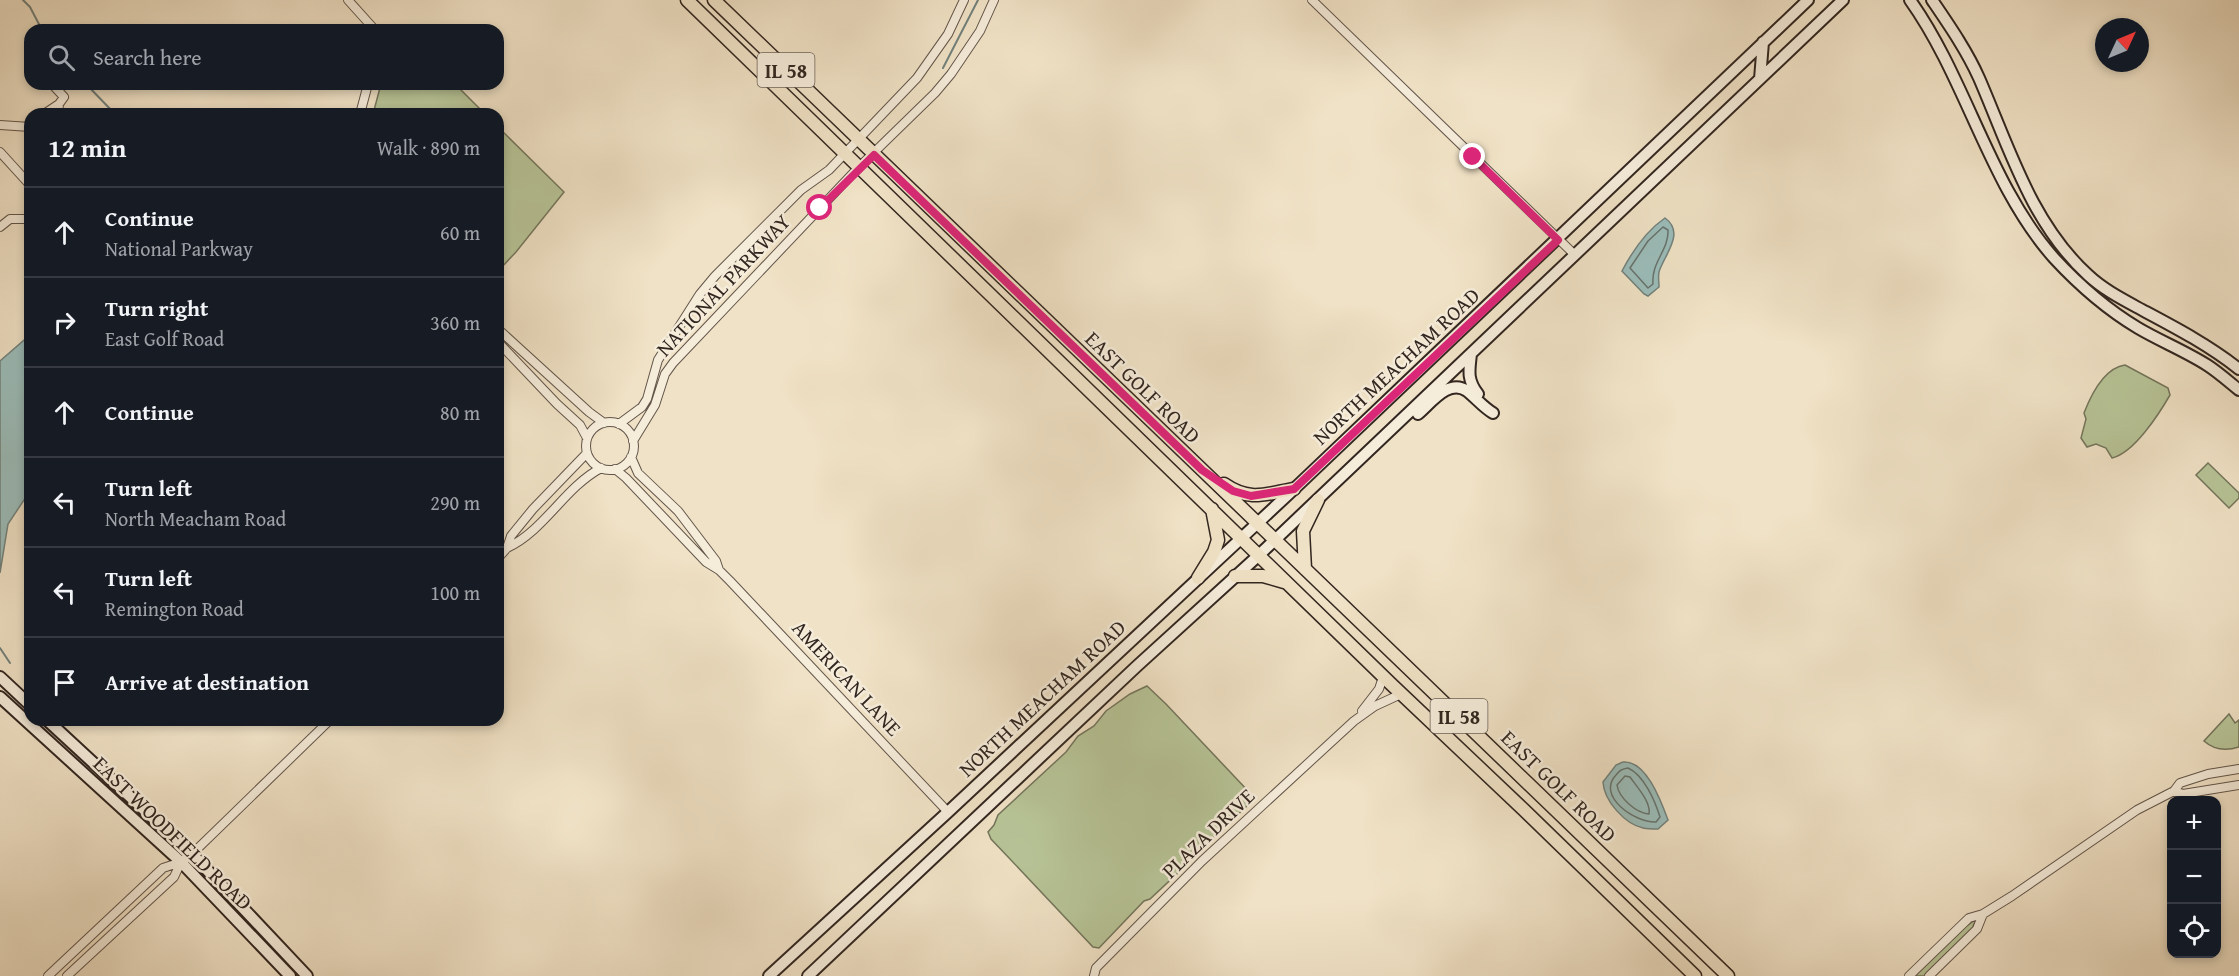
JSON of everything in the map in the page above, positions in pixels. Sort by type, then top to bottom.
[{"type":"main road","name":"EAST GOLF ROAD","points":[[687,0],[1383,677],[1695,976]]},
{"type":"main road","name":"EAST GOLF ROAD","points":[[714,0],[1728,976]]},
{"type":"main road","name":"NORTH MEACHAM ROAD","points":[[769,976],[1242,538],[1808,0]]},
{"type":"main road","name":"NORTH MEACHAM ROAD","points":[[808,976],[1318,500],[1843,0]]},
{"type":"main road","points":[[1910,0],[1956,79],[1997,168],[2018,207],[2055,259],[2082,285],[2137,327],[2207,365],[2239,390]]},
{"type":"main road","points":[[1932,0],[1978,76],[2012,158],[2042,221],[2072,258],[2108,291],[2217,352],[2239,369]]},
{"type":"main road","points":[[1760,79],[1763,42]]},
{"type":"main road","points":[[1375,445],[1390,440],[1446,390],[1453,387],[1467,390],[1493,413],[1470,384],[1468,374],[1472,354]]},
{"type":"main road","points":[[1202,470],[1233,491],[1251,496],[1294,489]]},
{"type":"main road","points":[[1305,569],[1303,531],[1318,500]]},
{"type":"main road","points":[[1198,578],[1214,552],[1218,540],[1212,509]]},
{"type":"main road","points":[[1235,576],[1263,576],[1287,582]]},
{"type":"main road","points":[[0,677],[24,699]]},
{"type":"main road","name":"EAST WOODFIELD ROAD","points":[[0,697],[24,719]]},
{"type":"main road","name":"EAST WOODFIELD ROAD","points":[[32,726],[181,862],[290,976]]},
{"type":"main road","name":"EAST WOODFIELD ROAD","points":[[53,726],[192,854],[307,976]]},
{"type":"street","points":[[348,0],[370,24]]},
{"type":"street","name":"NATIONAL PARKWAY","points":[[619,424],[642,407],[647,399],[658,360],[700,294],[801,190],[829,170],[916,78],[948,34],[964,0]]},
{"type":"street","name":"NATIONAL PARKWAY","points":[[633,441],[655,405],[665,374],[673,363],[859,167],[874,155],[951,74],[981,31],[994,0]]},
{"type":"street","points":[[1312,0],[1575,255]]},
{"type":"street","points":[[53,108],[64,97],[58,90]]},
{"type":"street","points":[[362,108],[366,90]]},
{"type":"street","points":[[59,104],[59,108]]},
{"type":"street","points":[[0,125],[24,127]]},
{"type":"street","points":[[0,152],[24,178]]},
{"type":"street","points":[[1,225],[10,219],[24,219]]},
{"type":"street","points":[[504,334],[604,423]]},
{"type":"street","points":[[504,348],[580,425],[587,438],[587,453],[591,461],[601,468],[615,469],[627,463],[632,457],[633,441],[630,434],[619,424],[604,423],[597,426],[587,438]]},
{"type":"street","points":[[507,548],[511,536],[533,509],[587,453]]},
{"type":"street","name":"AMERICAN LANE","points":[[632,457],[638,473],[678,511],[716,561],[719,570]]},
{"type":"street","points":[[504,551],[519,542],[550,515],[586,476],[601,468]]},
{"type":"street","name":"AMERICAN LANE","points":[[615,469],[643,495],[706,562],[719,570],[948,812]]},
{"type":"street","name":"PLAZA DRIVE","points":[[1354,721],[1369,702],[1383,677]]},
{"type":"street","name":"PLAZA DRIVE","points":[[1094,976],[1096,968],[1202,861],[1354,721],[1375,706],[1401,694]]},
{"type":"street","points":[[48,976],[164,868],[181,862],[192,854],[324,726]]},
{"type":"street","points":[[1909,976],[1969,918],[1983,914],[2137,810],[2174,791],[2180,783],[2208,774],[2239,769]]},
{"type":"street","points":[[2174,791],[2183,794],[2239,785]]},
{"type":"street","points":[[68,976],[174,877],[181,862]]},
{"type":"street","points":[[1929,976],[1977,929],[1983,914]]},
{"type":"green space","points":[[379,90],[461,90],[479,108],[375,108]]},
{"type":"green space","points":[[504,133],[564,192],[504,265]]},
{"type":"green space","points":[[2125,365],[2168,388],[2170,395],[2153,422],[2137,441],[2129,449],[2112,458],[2106,448],[2096,444],[2087,447],[2081,438],[2086,419],[2084,413],[2099,383],[2111,371]]},
{"type":"green space","points":[[2208,463],[2239,493],[2239,498],[2229,508],[2196,475]]},
{"type":"green space","points":[[1147,686],[1249,792],[1252,797],[1251,802],[1201,849],[1192,854],[1183,868],[1150,899],[1144,901],[1099,948],[1093,947],[991,839],[988,832],[998,815],[1066,752],[1078,736],[1094,726],[1106,711],[1130,694]]},
{"type":"green space","points":[[2229,714],[2235,723],[2239,720],[2239,747],[2220,749],[2204,741]]},
{"type":"green space","points":[[1976,919],[1972,929],[1924,976],[1914,976],[1964,928]]},
{"type":"water","points":[[1665,218],[1674,230],[1674,237],[1659,272],[1659,287],[1648,296],[1622,271],[1640,241]]},
{"type":"water","points":[[24,340],[24,500],[8,524],[0,573],[0,361]]},
{"type":"water","points":[[1623,762],[1631,763],[1639,768],[1652,783],[1668,820],[1658,829],[1643,828],[1629,822],[1607,797],[1603,782],[1616,765]]},
{"type":"waterway","points":[[23,0],[30,7],[39,24]]},
{"type":"waterway","points":[[943,68],[978,0]]},
{"type":"waterway","points":[[92,90],[109,108]]},
{"type":"waterway","points":[[0,648],[10,663]]},
{"type":"route","points":[[820,208],[859,167],[874,155],[1202,470],[1233,491],[1251,496],[1294,489],[1558,240],[1473,157]]}]
